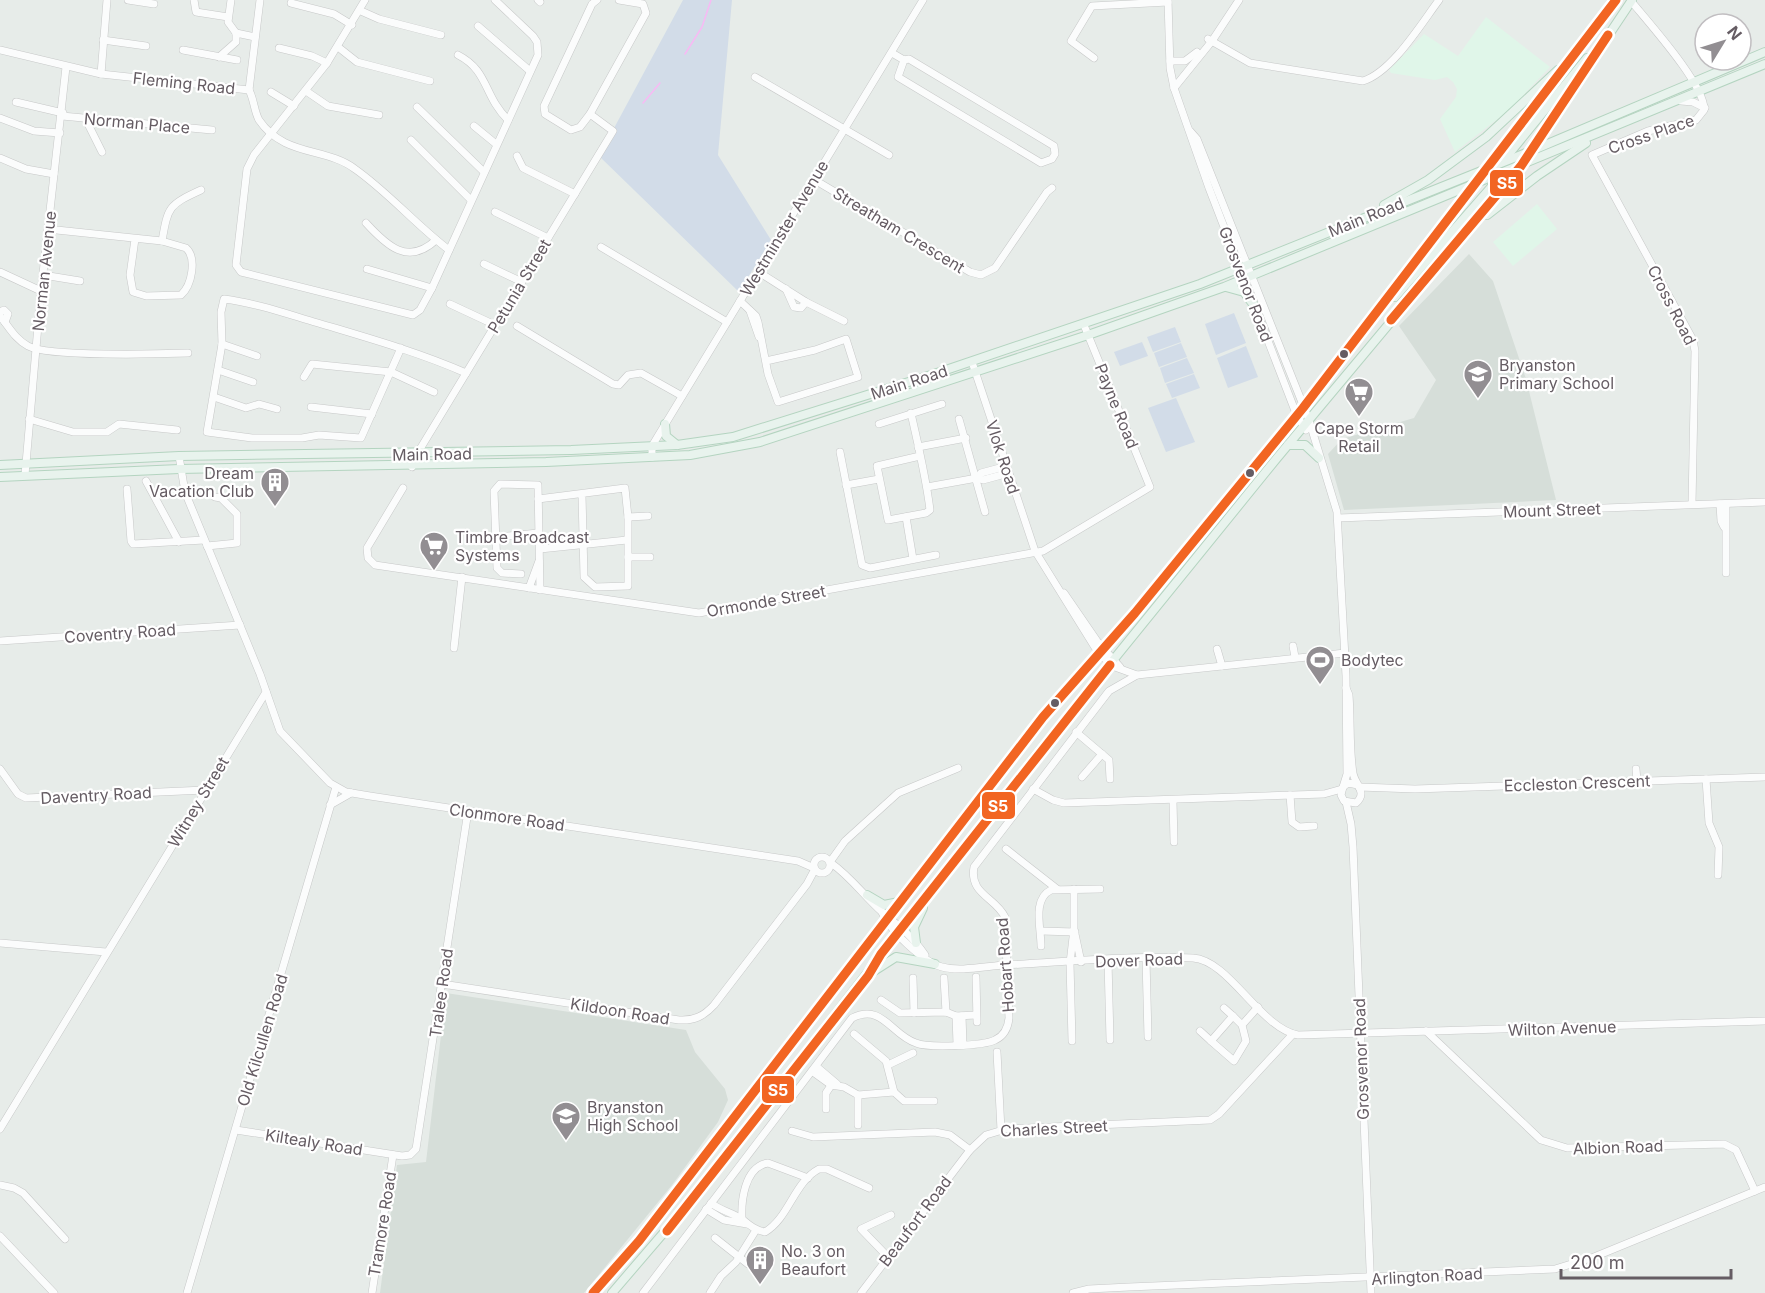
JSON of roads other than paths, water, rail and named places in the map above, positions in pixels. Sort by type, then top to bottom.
[{"type":"main road","points":[[593,1293],[639,1241],[886,916],[901,900],[1042,717],[1101,651],[1297,416],[1616,0]]},
{"type":"main road","points":[[612,1293],[659,1241],[1112,661],[1288,445],[1307,430],[1309,420],[1470,230],[1521,166],[1632,0]]},
{"type":"main road","points":[[1474,185],[1516,148],[1591,52],[1608,35]]},
{"type":"main road","points":[[1361,219],[1428,180],[1486,137],[1578,50]]},
{"type":"main road","name":"Main Road","points":[[0,465],[179,456],[417,454],[652,446],[717,440],[767,428],[1084,325],[1243,266],[1500,164],[1695,83],[1765,51]]},
{"type":"main road","name":"Main Road","points":[[0,477],[179,469],[412,467],[652,457],[708,453],[760,442],[1088,335],[1224,287],[1681,101],[1765,64]]},
{"type":"main road","points":[[1470,230],[1537,176],[1604,132]]},
{"type":"main road","points":[[1365,328],[1505,172],[1531,151]]},
{"type":"main road","points":[[1224,287],[1244,292],[1256,308]]},
{"type":"main road","points":[[665,424],[666,436],[677,445]]},
{"type":"main road","points":[[1288,445],[1305,445],[1319,458]]},
{"type":"main road","points":[[916,943],[914,927],[931,891]]},
{"type":"main road","points":[[867,895],[884,905],[901,900]]},
{"type":"main road","points":[[868,976],[896,957],[932,961]]},
{"type":"street","points":[[101,74],[107,0]]},
{"type":"street","points":[[128,0],[154,4]]},
{"type":"street","points":[[194,0],[196,12],[228,17]]},
{"type":"street","points":[[231,0],[228,17],[230,26],[236,33],[255,37]]},
{"type":"street","points":[[249,90],[260,0]]},
{"type":"street","points":[[365,0],[361,11],[327,63],[254,155],[248,169],[235,261],[239,272],[408,315],[417,314],[432,288],[538,55],[537,42],[498,1]]},
{"type":"street","points":[[597,0],[592,4],[546,99],[545,114],[571,130],[580,127],[590,114],[646,13],[644,4],[619,0]]},
{"type":"street","name":"Westminster Avenue","points":[[652,446],[813,178],[886,63],[922,0]]},
{"type":"street","points":[[1174,88],[1239,0]]},
{"type":"street","points":[[1210,40],[1250,63],[1363,81],[1376,75],[1399,52],[1439,0]]},
{"type":"street","name":"Cross Place","points":[[1632,0],[1695,83],[1705,108]]},
{"type":"street","points":[[1094,58],[1071,42],[1092,6],[1168,1]]},
{"type":"street","name":"Grosvenor Road","points":[[1168,1],[1170,64],[1174,88],[1190,131],[1197,139],[1256,308],[1297,416],[1307,430],[1319,458],[1338,519],[1346,688],[1347,774],[1342,788]]},
{"type":"street","points":[[291,3],[334,14],[352,25]]},
{"type":"street","points":[[361,11],[379,19],[441,35]]},
{"type":"street","points":[[478,26],[530,71]]},
{"type":"street","points":[[219,57],[234,46],[236,33]]},
{"type":"street","points":[[103,40],[146,46]]},
{"type":"street","points":[[1170,64],[1189,59],[1210,40]]},
{"type":"street","points":[[338,47],[357,62],[430,81]]},
{"type":"street","points":[[279,48],[312,56],[327,63]]},
{"type":"street","name":"Fleming Road","points":[[0,50],[101,74],[249,90],[254,99],[257,117],[271,132],[296,148],[330,156],[354,167],[449,250]]},
{"type":"street","points":[[183,50],[237,60]]},
{"type":"street","points":[[892,53],[904,60],[909,59],[1054,146],[1055,154],[1052,159],[1041,163],[897,77],[904,60]]},
{"type":"street","points":[[458,55],[477,67],[492,101],[508,120]]},
{"type":"street","points":[[886,63],[899,70]]},
{"type":"street","points":[[1170,64],[1190,67]]},
{"type":"street","name":"Norman Avenue","points":[[25,475],[28,419],[47,229],[66,67]]},
{"type":"street","points":[[755,77],[889,155]]},
{"type":"street","points":[[306,91],[328,106],[379,115]]},
{"type":"street","points":[[271,92],[294,106]]},
{"type":"street","name":"Cross Place","points":[[1681,101],[1693,102],[1705,108]]},
{"type":"street","name":"Norman Place","points":[[16,102],[62,115],[212,130]]},
{"type":"street","points":[[417,107],[483,172]]},
{"type":"street","name":"Cross Place","points":[[1592,155],[1648,131],[1696,120],[1705,108]]},
{"type":"street","name":"Petunia Street","points":[[412,467],[417,454],[613,130],[590,114]]},
{"type":"street","points":[[0,118],[34,131],[60,133]]},
{"type":"street","points":[[85,118],[102,152]]},
{"type":"street","points":[[474,126],[496,144]]},
{"type":"street","points":[[411,140],[471,200]]},
{"type":"street","name":"Cross Road","points":[[1592,155],[1692,340],[1695,351],[1692,504]]},
{"type":"street","points":[[517,156],[523,168],[575,194]]},
{"type":"street","points":[[0,158],[26,170],[54,174]]},
{"type":"street","name":"Streatham Crescent","points":[[813,178],[970,272],[981,275],[995,268],[1052,188]]},
{"type":"street","points":[[162,242],[168,209],[172,204],[201,190]]},
{"type":"street","points":[[495,212],[548,238]]},
{"type":"street","points":[[366,223],[388,244],[405,252],[421,252],[436,240]]},
{"type":"street","points":[[47,229],[135,238],[186,248],[190,253],[188,286],[182,294],[158,296],[139,295],[133,292],[130,275],[135,238]]},
{"type":"street","points":[[601,247],[727,322]]},
{"type":"street","points":[[484,264],[522,282]]},
{"type":"street","points":[[367,269],[432,288]]},
{"type":"street","points":[[757,271],[786,289],[794,307],[801,308],[806,302],[844,321]]},
{"type":"street","points":[[0,272],[41,291]]},
{"type":"street","points":[[43,275],[80,281]]},
{"type":"street","name":"Grosvenor Road","points":[[1247,278],[1309,420]]},
{"type":"street","points":[[401,348],[364,435],[359,438],[319,435],[302,438],[226,436],[207,431],[222,344],[222,302],[226,298],[401,348],[428,356],[466,373]]},
{"type":"street","points":[[740,301],[750,310],[754,329],[762,342],[769,377],[780,402],[858,376],[846,339],[815,350],[766,361]]},
{"type":"street","points":[[450,304],[495,325]]},
{"type":"street","points":[[2,316],[17,338],[36,350],[124,354],[188,353]]},
{"type":"street","name":"Payne Road","points":[[1084,325],[1150,487]]},
{"type":"street","points":[[517,326],[613,384],[619,385],[628,375],[641,373],[682,396]]},
{"type":"street","points":[[222,344],[257,356]]},
{"type":"street","name":"Vlok Road","points":[[972,362],[1035,552],[1101,651]]},
{"type":"street","points":[[304,377],[309,366],[314,364],[391,372],[434,392]]},
{"type":"street","points":[[218,370],[253,382]]},
{"type":"street","points":[[214,397],[246,408],[259,404],[277,409]]},
{"type":"street","points":[[879,424],[942,404]]},
{"type":"street","points":[[311,407],[372,414]]},
{"type":"street","points":[[911,413],[921,456],[930,511],[891,520],[886,518],[877,467],[880,464],[921,456]]},
{"type":"street","points":[[28,419],[73,432],[107,432],[119,424],[177,430]]},
{"type":"street","points":[[959,419],[985,512]]},
{"type":"street","points":[[918,447],[966,438]]},
{"type":"street","points":[[652,446],[652,457]]},
{"type":"street","points":[[840,452],[862,565],[870,568],[936,555]]},
{"type":"street","points":[[179,456],[179,469],[185,492],[266,692]]},
{"type":"street","points":[[927,487],[977,478],[981,473],[1008,469]]},
{"type":"street","points":[[846,485],[879,479]]},
{"type":"street","points":[[146,481],[179,542]]},
{"type":"street","points":[[521,574],[498,570],[496,486],[537,483],[540,590]]},
{"type":"street","name":"Ormonde Street","points":[[403,488],[367,548],[368,558],[375,565],[671,610],[706,612],[1045,550],[1150,487]]},
{"type":"street","points":[[538,499],[624,488],[628,517],[629,585],[596,587],[584,578],[582,495]]},
{"type":"street","points":[[127,489],[131,541],[134,544],[237,543],[237,514],[220,498],[215,497]]},
{"type":"street","name":"Mount Street","points":[[1338,519],[1765,502]]},
{"type":"street","points":[[1723,504],[1726,573]]},
{"type":"street","points":[[628,517],[648,516]]},
{"type":"street","points":[[906,517],[913,560]]},
{"type":"street","points":[[497,537],[538,533]]},
{"type":"street","points":[[540,549],[627,540]]},
{"type":"street","points":[[628,557],[650,556]]},
{"type":"street","points":[[529,588],[539,561]]},
{"type":"street","points":[[454,648],[462,577]]},
{"type":"street","points":[[671,610],[673,602]]},
{"type":"street","name":"Coventry Road","points":[[0,641],[240,625]]},
{"type":"street","points":[[1293,646],[1294,657]]},
{"type":"street","points":[[1217,649],[1222,666]]},
{"type":"street","points":[[1101,651],[1120,667],[1137,675]]},
{"type":"street","name":"Hobart Road","points":[[643,1293],[815,1070],[852,1018],[864,1014],[881,1016],[915,1043],[960,1044],[994,1041],[1007,1027],[1005,917],[998,907],[976,888],[973,878],[974,867],[1109,691],[1137,675],[1345,653]]},
{"type":"street","name":"Grosvenor Road","points":[[1346,688],[1350,700],[1353,772],[1358,786]]},
{"type":"street","name":"Clonmore Road","points":[[266,692],[283,735],[325,779],[336,787],[351,793],[798,861],[826,860],[850,878],[900,930]]},
{"type":"street","name":"Witney Street","points":[[0,1129],[266,692]]},
{"type":"street","points":[[1076,732],[1109,761],[1110,778]]},
{"type":"street","points":[[1082,777],[1102,754]]},
{"type":"street","points":[[819,870],[836,850],[898,793],[958,768]]},
{"type":"street","points":[[1636,768],[1636,781]]},
{"type":"street","name":"Daventry Road","points":[[0,769],[18,794],[26,798],[205,790]]},
{"type":"street","name":"Eccleston Crescent","points":[[1358,786],[1388,789],[1765,777]]},
{"type":"street","points":[[325,779],[331,804],[351,793]]},
{"type":"street","points":[[1706,779],[1709,823],[1719,847],[1718,875]]},
{"type":"street","points":[[1033,789],[1064,803],[1173,801],[1324,794],[1342,788],[1348,783],[1358,786],[1360,799],[1356,803],[1324,794]]},
{"type":"street","name":"Old Kilcullen Road","points":[[187,1293],[236,1130],[299,899],[336,787]]},
{"type":"street","points":[[1342,788],[1344,800]]},
{"type":"street","name":"Eccleston Crescent","points":[[1360,799],[1388,789]]},
{"type":"street","points":[[1290,795],[1292,822],[1299,826],[1314,826]]},
{"type":"street","name":"Grosvenor Road","points":[[1360,799],[1354,807],[1352,824],[1371,1293]]},
{"type":"street","name":"Grosvenor Road","points":[[1344,800],[1352,824]]},
{"type":"street","points":[[1173,801],[1174,842]]},
{"type":"street","name":"Tralee Road","points":[[393,1155],[410,1155],[418,1146],[468,811]]},
{"type":"street","points":[[1006,849],[1057,889]]},
{"type":"street","points":[[819,870],[826,860]]},
{"type":"street","name":"Clonmore Road","points":[[798,861],[819,870],[850,878]]},
{"type":"street","name":"Kildoon Road","points":[[442,984],[679,1020],[693,1020],[705,1014],[714,1005],[819,870]]},
{"type":"street","points":[[1072,1041],[1070,963],[1074,931],[1074,889]]},
{"type":"street","points":[[1041,946],[1040,900],[1048,891],[1100,889]]},
{"type":"street","points":[[900,930],[932,961]]},
{"type":"street","points":[[900,930],[932,961]]},
{"type":"street","points":[[1041,931],[1074,931]]},
{"type":"street","points":[[1074,931],[1081,962]]},
{"type":"street","points":[[0,943],[106,952]]},
{"type":"street","points":[[1146,959],[1148,1036]]},
{"type":"street","name":"Dover Road","points":[[932,961],[951,968],[1146,959],[1202,959],[1216,968],[1258,1007],[1293,1034]]},
{"type":"street","points":[[1108,961],[1110,1040]]},
{"type":"street","points":[[881,1000],[896,1012],[946,1012],[976,1018],[976,977]]},
{"type":"street","points":[[913,978],[914,1013]]},
{"type":"street","points":[[944,978],[946,1012]]},
{"type":"street","points":[[1242,1025],[1258,1007]]},
{"type":"street","points":[[1200,1030],[1234,1061],[1245,1041],[1242,1025],[1224,1008]]},
{"type":"street","points":[[959,1016],[960,1044]]},
{"type":"street","points":[[1211,1041],[1233,1016]]},
{"type":"street","name":"Wilton Avenue","points":[[1360,1033],[1765,1021]]},
{"type":"street","points":[[428,1022],[436,1023]]},
{"type":"street","name":"Albion Road","points":[[1426,1031],[1508,1109],[1550,1145],[1567,1148],[1724,1144],[1736,1150],[1755,1191]]},
{"type":"street","points":[[1293,1034],[1360,1033]]},
{"type":"street","points":[[854,1034],[888,1065],[894,1092],[904,1101],[934,1101]]},
{"type":"street","name":"Charles Street","points":[[970,1150],[986,1135],[1001,1130],[1210,1120],[1219,1114],[1293,1034]]},
{"type":"street","points":[[997,1052],[1001,1130]]},
{"type":"street","points":[[888,1065],[913,1053]]},
{"type":"street","points":[[815,1070],[835,1084],[858,1095],[894,1092]]},
{"type":"street","points":[[826,1109],[826,1093],[835,1084]]},
{"type":"street","points":[[858,1095],[858,1125]]},
{"type":"street","name":"Kiltealy Road","points":[[236,1130],[393,1155]]},
{"type":"street","points":[[792,1131],[813,1137],[935,1132],[950,1135],[970,1150]]},
{"type":"street","name":"Beaufort Road","points":[[861,1293],[970,1150]]},
{"type":"street","name":"Tramore Road","points":[[372,1293],[393,1155]]},
{"type":"street","points":[[744,1223],[743,1188],[763,1164],[808,1178]]},
{"type":"street","points":[[709,1206],[756,1230],[765,1232],[808,1178],[823,1168],[869,1188]]},
{"type":"street","points":[[0,1185],[23,1193],[65,1239]]},
{"type":"street","name":"Arlington Road","points":[[1073,1293],[1089,1289],[1130,1287],[1536,1272],[1561,1268],[1765,1187]]},
{"type":"street","points":[[888,1257],[861,1228],[891,1215]]},
{"type":"street","points":[[710,1293],[756,1230]]},
{"type":"street","points":[[0,1236],[54,1293]]},
{"type":"street","points":[[715,1238],[747,1264]]},
{"type":"waterway","points":[[685,54],[702,27],[711,0]]},
{"type":"waterway","points":[[643,103],[660,83]]},
{"type":"place","name":"Bryanston Primary School","points":[[1478,400]]},
{"type":"place","name":"Cape Storm Retail","points":[[1359,418]]},
{"type":"place","name":"Dream Vacation Club","points":[[275,508]]},
{"type":"place","name":"Timbre Broadcast Systems","points":[[434,572]]},
{"type":"place","name":"Bodytec","points":[[1320,686]]},
{"type":"place","name":"Bryanston High School","points":[[566,1142]]},
{"type":"place","name":"No. 3 on Beaufort","points":[[760,1286]]}]
